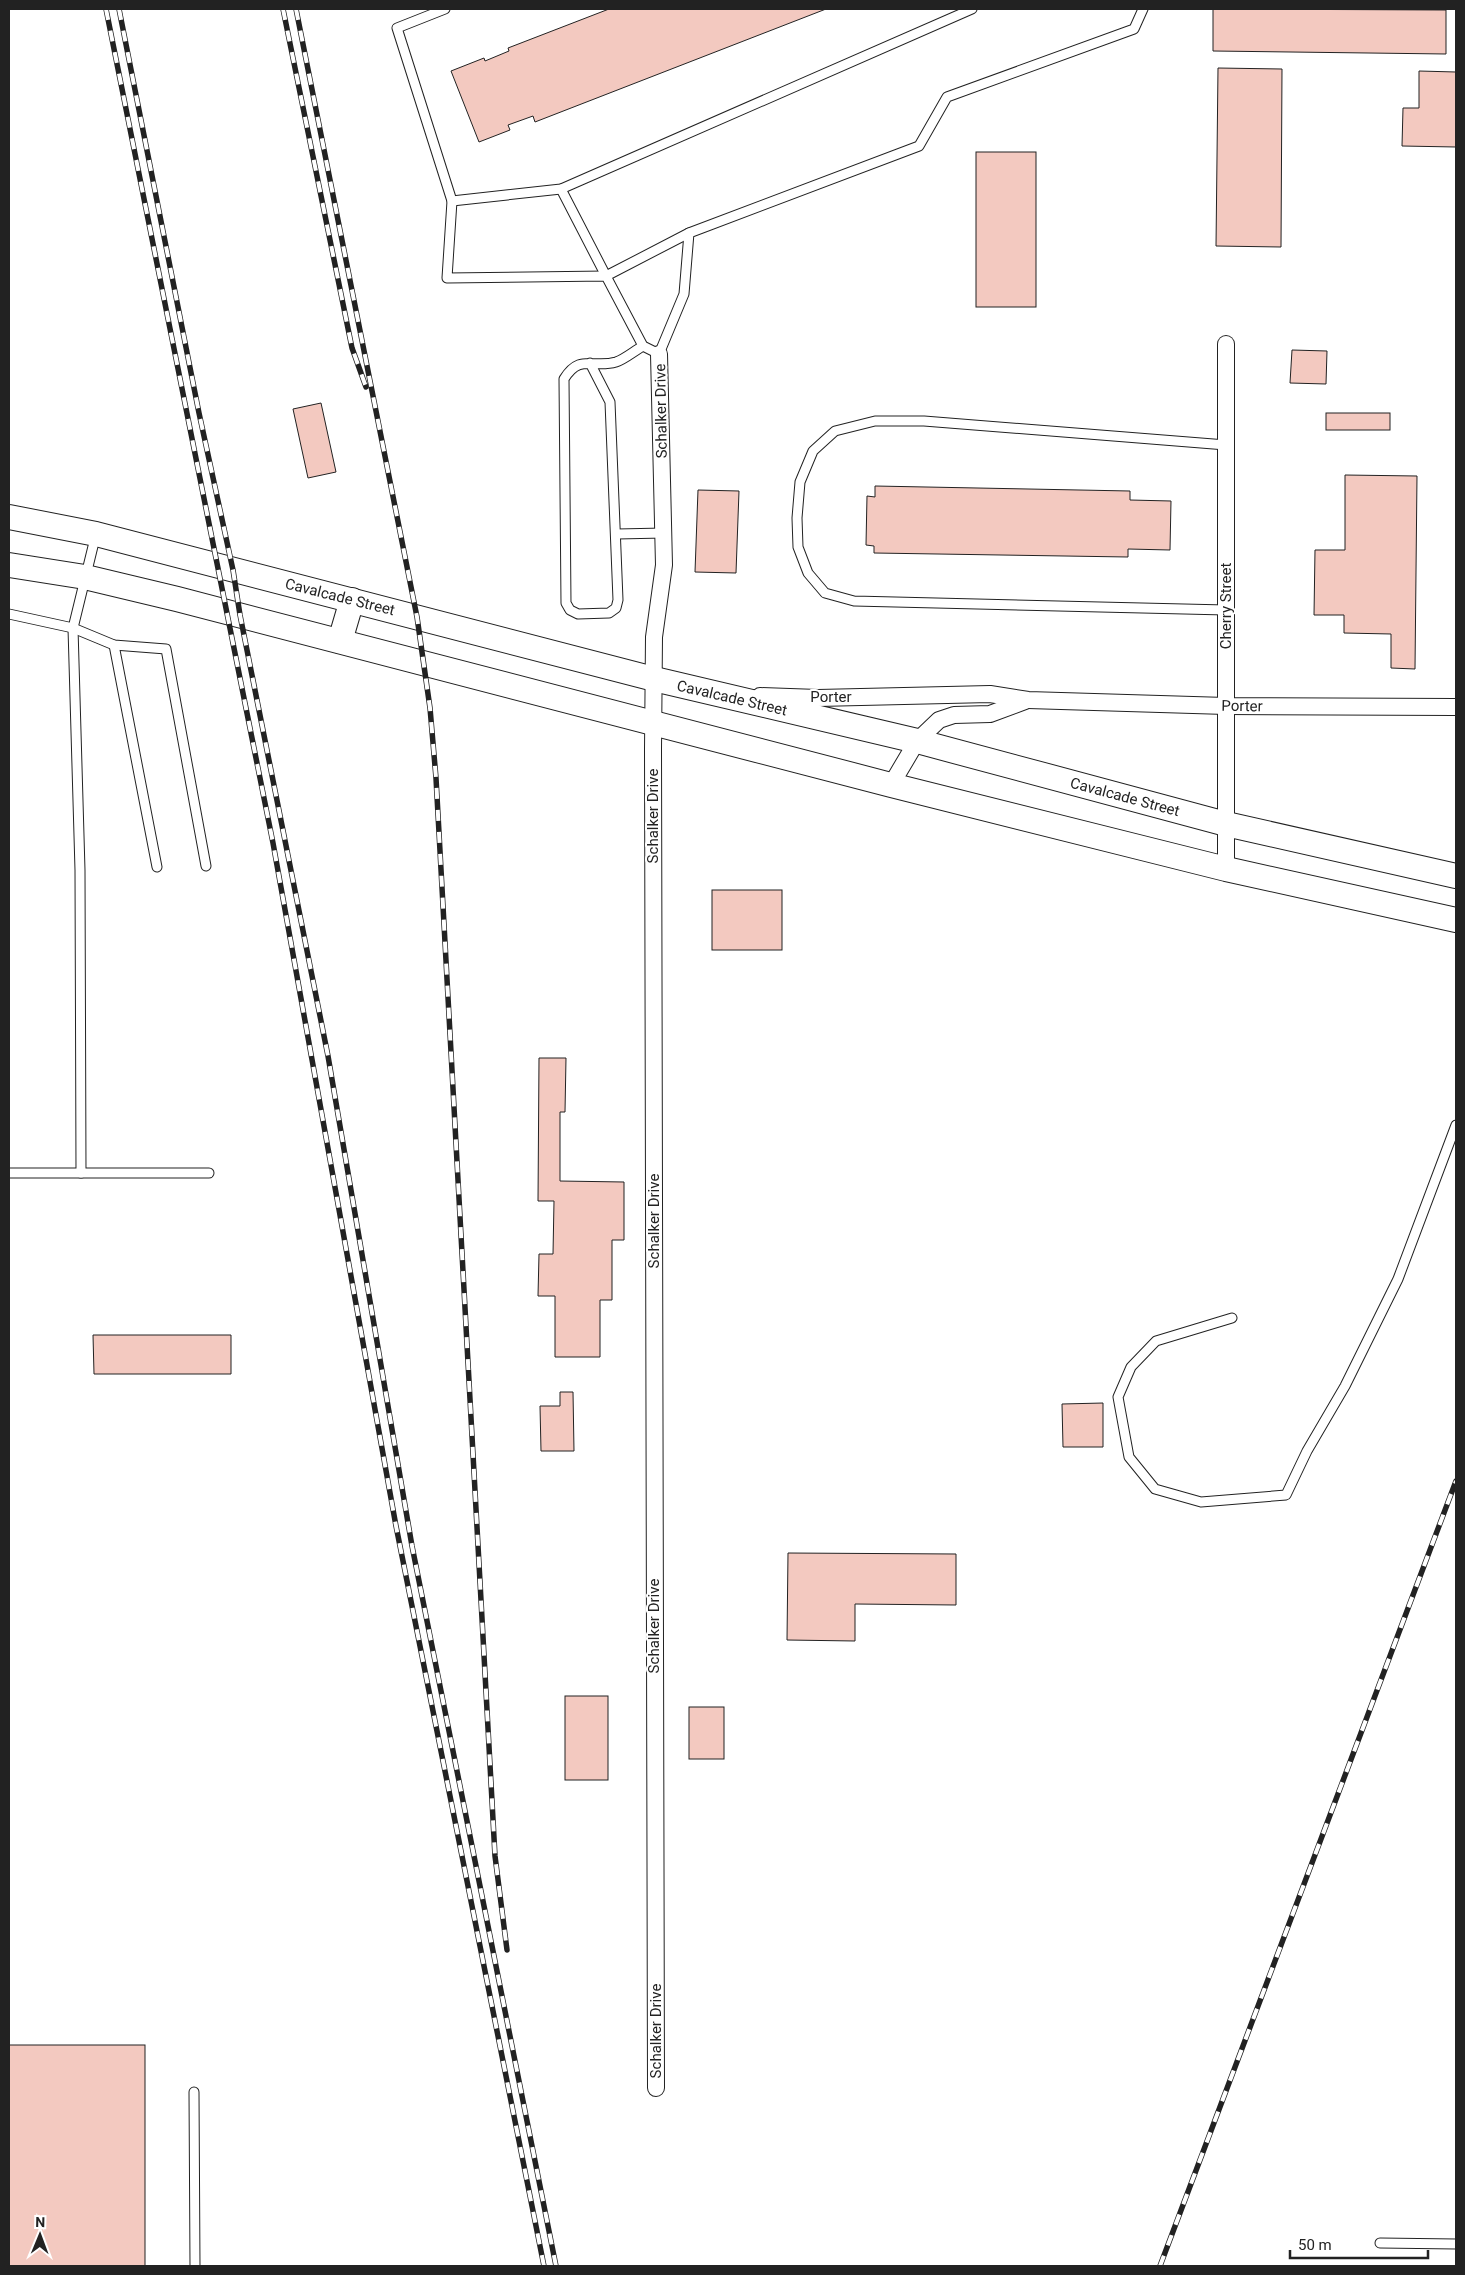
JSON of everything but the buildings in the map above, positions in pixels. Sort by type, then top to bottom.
[{"type":"main road","name":"Cavalcade Street","points":[[9,517],[96,534],[654,680],[917,741],[1226,824],[1456,876]]},
{"type":"main road","points":[[9,565],[85,577],[340,641],[891,785],[1226,869],[1456,920]]},
{"type":"main road","points":[[340,641],[352,600]]},
{"type":"street","name":"Cherry Street","points":[[1226,344],[1226,869]]},
{"type":"street","name":"Schalker Drive","points":[[656,2088],[654,637],[664,565],[660,354]]},
{"type":"street","name":"Porter","points":[[723,695],[818,698],[990,694],[1028,700],[1226,706],[1456,707]]},
{"type":"street","name":"Porter","points":[[891,785],[917,741],[939,720],[954,715],[990,714],[1028,700]]},
{"type":"lane","points":[[445,9],[397,28],[452,201],[447,278],[606,276],[689,233],[919,146],[947,97],[1134,29],[1143,9]]},
{"type":"lane","points":[[452,201],[561,189],[972,9]]},
{"type":"lane","points":[[561,189],[643,346],[660,354],[684,294],[689,233]]},
{"type":"lane","points":[[590,363],[610,402],[617,534],[618,600],[616,608],[609,614],[578,614],[570,610],[566,603],[564,378],[571,367],[581,363],[615,362],[643,346]]},
{"type":"lane","points":[[1226,445],[924,421],[875,421],[835,431],[813,451],[800,482],[796,518],[798,547],[808,573],[825,593],[854,601],[1226,610]]},
{"type":"lane","points":[[617,534],[664,533]]},
{"type":"lane","points":[[80,1173],[80,870],[73,628],[96,534]]},
{"type":"lane","points":[[9,614],[73,628],[114,645],[166,649],[206,866]]},
{"type":"lane","points":[[114,645],[157,867]]},
{"type":"lane","points":[[1232,1318],[1156,1341],[1131,1367],[1118,1397],[1128,1457],[1155,1489],[1201,1502],[1286,1495],[1307,1451],[1346,1386],[1398,1279],[1456,1125]]},
{"type":"lane","points":[[9,1173],[210,1173]]},
{"type":"lane","points":[[194,2092],[195,2266]]},
{"type":"lane","points":[[1380,2243],[1456,2244]]},
{"type":"railway","points":[[106,9],[273,843],[396,1526],[544,2266]]},
{"type":"railway","points":[[119,9],[199,413],[233,570],[240,615],[328,1056],[412,1546],[556,2266]]},
{"type":"railway","points":[[283,9],[352,348],[366,387]]},
{"type":"railway","points":[[296,9],[417,617],[430,708],[436,778],[495,1856],[507,1950]]},
{"type":"railway","points":[[1160,2266],[1456,1481]]}]
